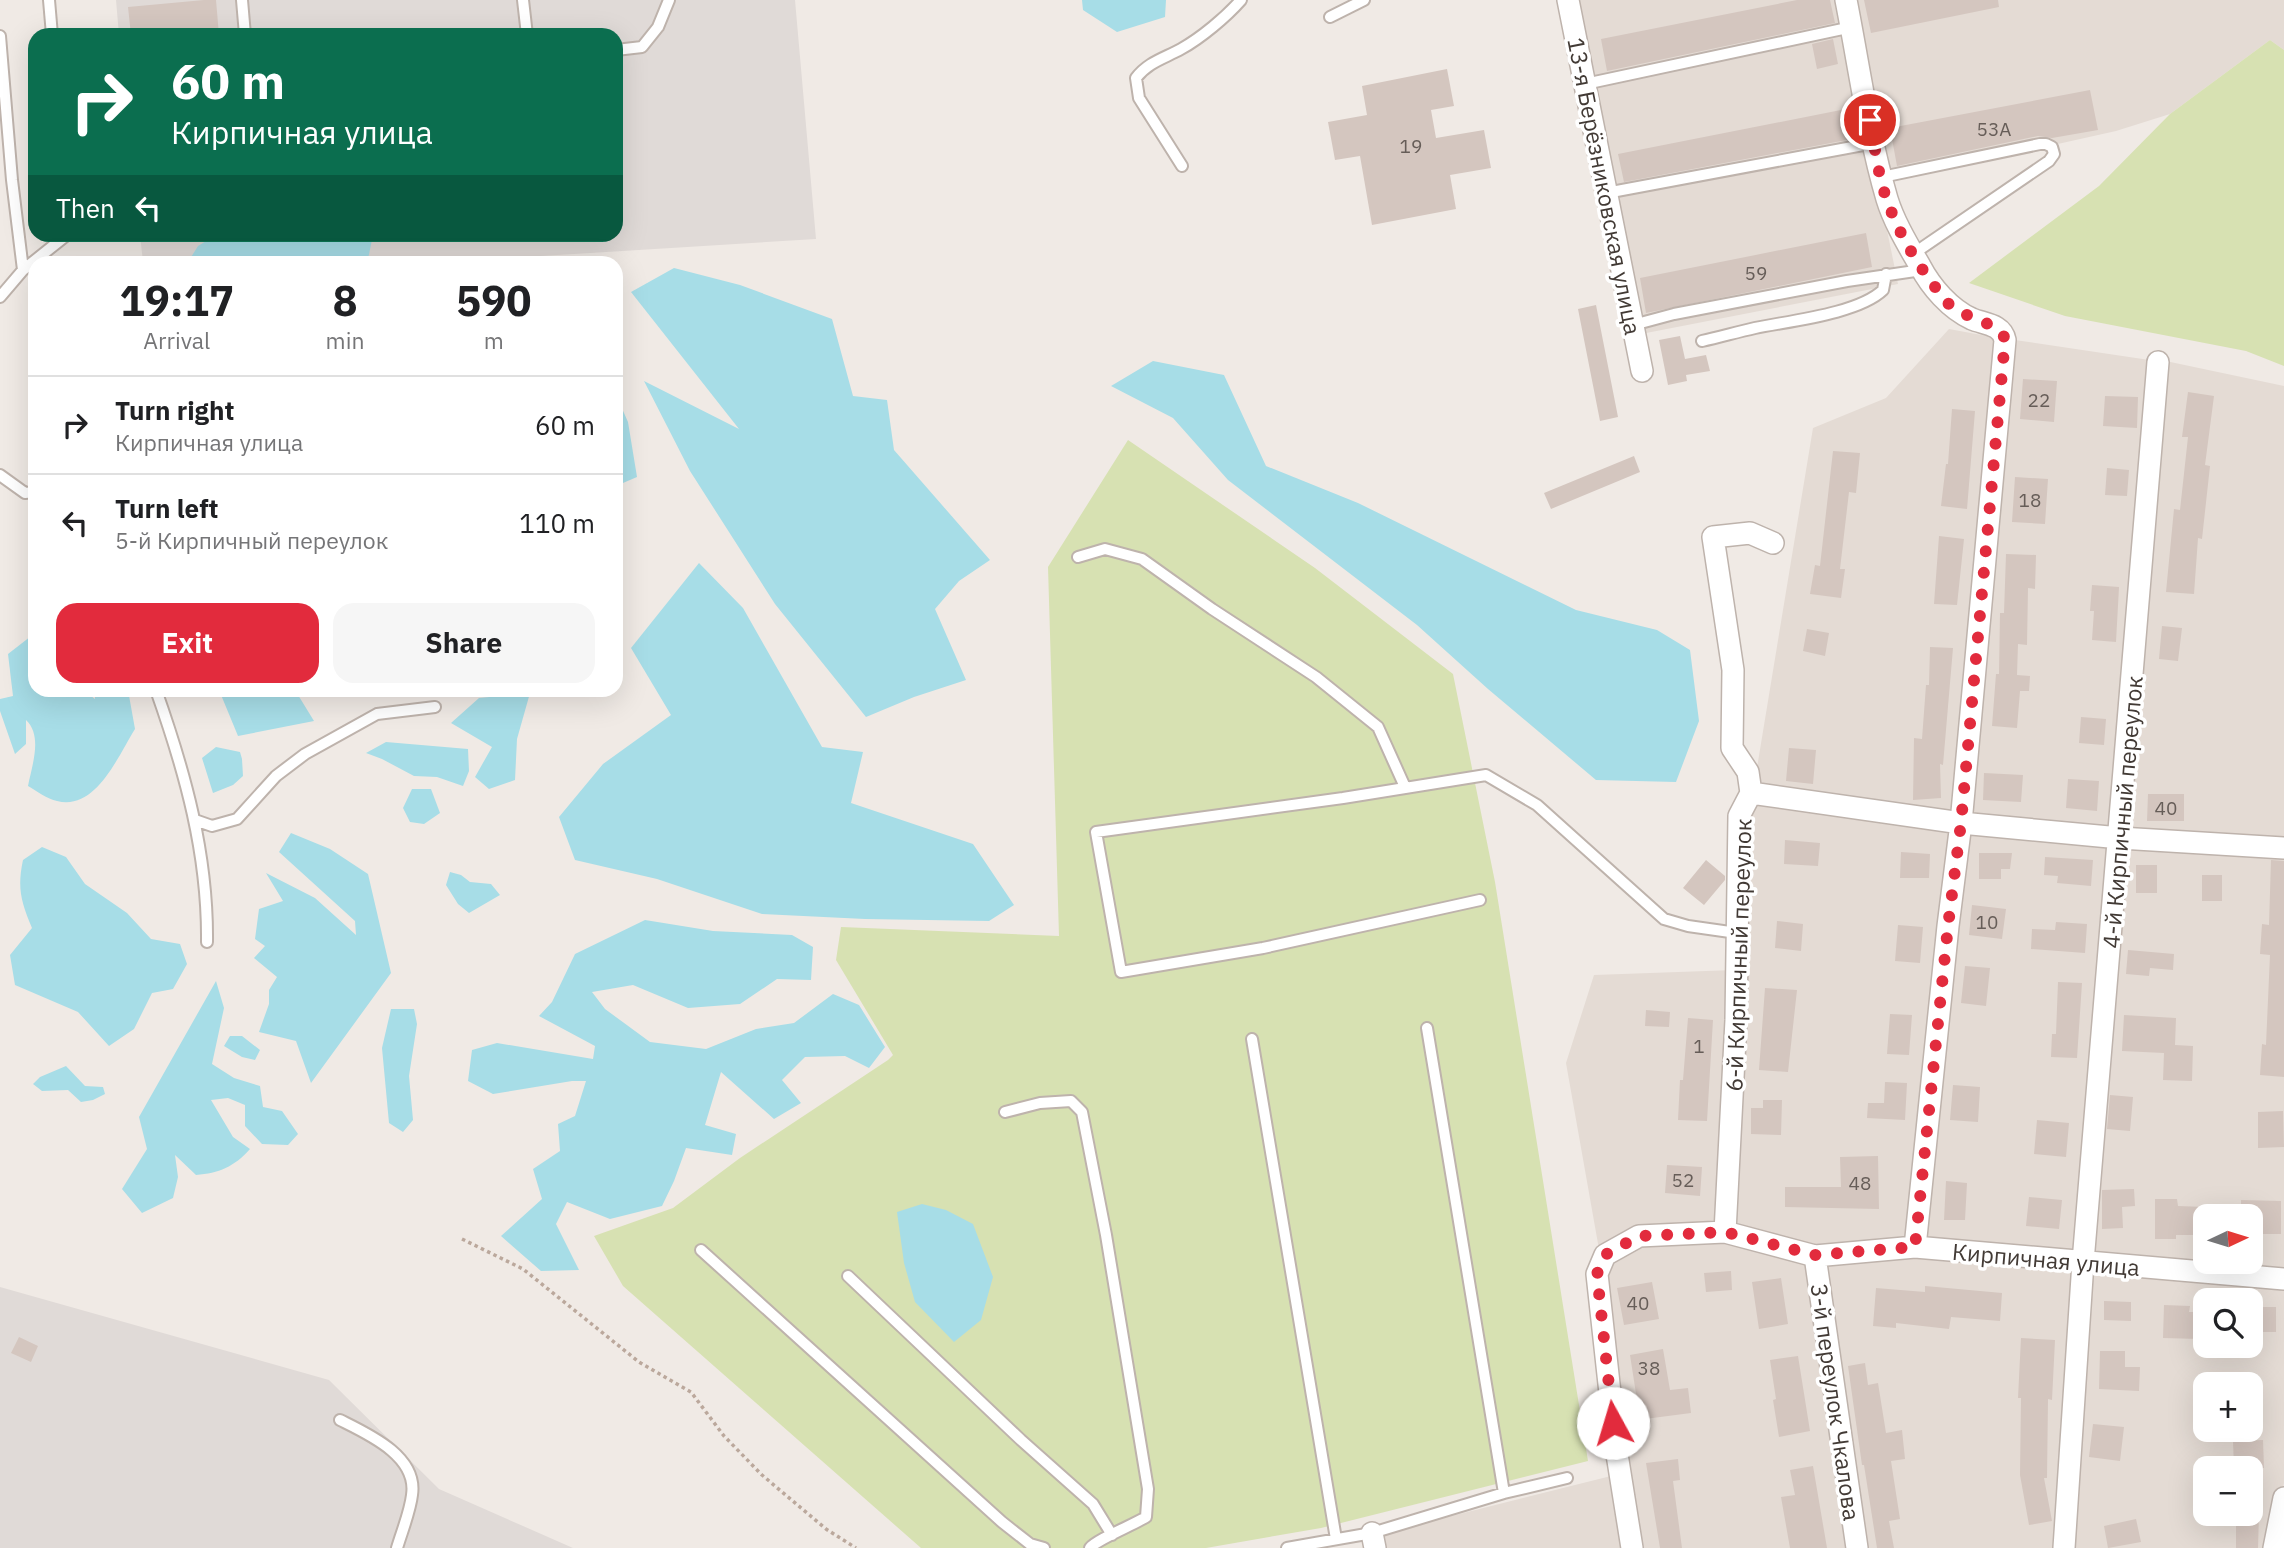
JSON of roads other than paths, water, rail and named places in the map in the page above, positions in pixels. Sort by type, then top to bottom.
[{"type":"street","name":"13-я Берёзниковская улица","points":[[1568,0],[1642,372]]},
{"type":"street","points":[[1846,0],[1887,201],[1918,262],[1949,304],[1970,318],[1997,328],[2003,333],[2005,340],[1961,823],[1915,1247]]},
{"type":"street","name":"4-й Кирпичный переулок","points":[[2064,1548],[2083,1262],[2158,362]]},
{"type":"street","name":"6-й Кирпичный переулок","points":[[1725,1232],[1736,1020],[1739,816],[1751,793],[1748,772],[1732,748],[1733,670],[1713,537],[1750,533],[1773,543]]},
{"type":"street","points":[[1751,793],[1961,823],[2120,838],[2284,848]]},
{"type":"street","name":"Кирпичная улица","points":[[1632,1548],[1616,1448],[1597,1274],[1605,1255],[1639,1236],[1725,1232],[1815,1255],[1915,1247],[2284,1279]]},
{"type":"street","name":"3-й переулок Чкалова","points":[[1815,1255],[1857,1548]]},
{"type":"street","points":[[2274,1548],[2284,1498]]},
{"type":"lane","points":[[49,0],[51,28]]},
{"type":"lane","points":[[242,0],[244,28]]},
{"type":"lane","points":[[523,0],[526,28]]},
{"type":"lane","points":[[623,49],[642,47],[659,27],[669,0]]},
{"type":"lane","points":[[1182,166],[1139,98],[1136,78],[1144,67],[1184,47],[1225,17],[1241,0]]},
{"type":"lane","points":[[1330,17],[1364,0]]},
{"type":"lane","points":[[1585,84],[1852,27]]},
{"type":"lane","points":[[0,36],[12,180],[23,270]]},
{"type":"lane","points":[[1606,193],[1874,143]]},
{"type":"lane","points":[[1633,325],[1674,314],[1886,274],[1918,262],[2054,154],[2046,144],[2040,144],[1882,177]]},
{"type":"lane","points":[[40,256],[58,242]]},
{"type":"lane","points":[[0,297],[28,266]]},
{"type":"lane","points":[[1702,341],[1814,318],[1868,300],[1883,290],[1886,274]]},
{"type":"lane","points":[[0,475],[28,493]]},
{"type":"lane","points":[[1078,557],[1105,549],[1142,558],[1212,609],[1316,677],[1378,727],[1405,787]]},
{"type":"lane","points":[[159,697],[180,757],[195,820],[208,904],[207,942]]},
{"type":"lane","points":[[195,820],[212,825],[237,819],[276,776],[305,754],[377,714],[435,707]]},
{"type":"lane","points":[[1479,901],[1263,948],[1121,972],[1096,832],[1486,775],[1537,805],[1664,919],[1688,926],[1737,933]]},
{"type":"lane","points":[[1427,1028],[1504,1493]]},
{"type":"lane","points":[[1252,1039],[1336,1539]]},
{"type":"lane","points":[[1005,1112],[1040,1103],[1071,1101],[1082,1112],[1106,1234],[1148,1489],[1146,1517],[1094,1543],[1090,1548]]},
{"type":"lane","points":[[701,1250],[1002,1522],[1030,1544],[1044,1548]]},
{"type":"lane","points":[[848,1276],[1021,1440],[1093,1504],[1112,1535]]},
{"type":"lane","points":[[340,1420],[384,1442],[409,1470],[413,1492],[397,1548]]},
{"type":"lane","points":[[1287,1548],[1336,1539],[1373,1541],[1504,1493],[1567,1478]]},
{"type":"water","points":[[1082,0],[1166,0],[1165,17],[1117,32],[1083,10]]},
{"type":"water","points":[[205,242],[371,242],[369,256],[192,256],[198,246]]},
{"type":"water","points":[[674,268],[740,285],[832,319],[853,396],[887,400],[894,450],[990,560],[959,581],[935,609],[966,680],[914,697],[866,717],[775,604],[690,471],[644,381],[739,429],[631,292]]},
{"type":"water","points":[[1153,361],[1224,375],[1266,466],[1358,503],[1576,610],[1657,630],[1690,650],[1699,721],[1676,782],[1596,780],[1417,625],[1228,480],[1173,418],[1111,386]]},
{"type":"water","points":[[623,411],[628,422],[637,477],[623,483]]},
{"type":"water","points":[[699,563],[743,608],[822,747],[863,752],[851,803],[973,844],[1014,905],[989,921],[762,914],[657,879],[575,860],[559,817],[603,764],[671,715],[631,648]]},
{"type":"water","points":[[28,638],[28,697],[129,697],[135,729],[104,779],[83,798],[71,802],[57,801],[28,786],[35,751],[34,734],[26,720],[26,744],[15,754],[0,711],[0,699],[13,696],[8,654]]},
{"type":"water","points":[[222,697],[299,697],[314,721],[238,736]]},
{"type":"water","points":[[529,697],[517,739],[515,780],[489,789],[475,777],[492,747],[451,723],[479,698]]},
{"type":"water","points":[[386,742],[468,749],[469,771],[463,786],[437,777],[414,776],[366,753]]},
{"type":"water","points":[[216,747],[240,752],[243,776],[233,785],[213,793],[202,758]]},
{"type":"water","points":[[412,789],[431,789],[440,813],[424,824],[410,822],[403,808]]},
{"type":"water","points":[[291,833],[330,849],[368,874],[391,973],[311,1083],[296,1041],[259,1032],[269,1004],[269,990],[277,977],[254,958],[265,946],[255,939],[259,909],[283,901],[266,873],[315,898],[356,935],[355,921],[279,852]]},
{"type":"water","points":[[42,847],[66,857],[85,884],[127,913],[151,939],[180,944],[187,964],[173,989],[152,993],[134,1029],[109,1046],[78,1012],[15,985],[10,955],[32,928],[21,895],[23,860]]},
{"type":"water","points":[[450,872],[461,875],[470,882],[491,884],[500,895],[469,913],[458,904],[446,885]]},
{"type":"water","points":[[645,920],[713,931],[792,935],[813,947],[811,980],[777,979],[740,1004],[688,1008],[633,985],[592,992],[605,1009],[650,1042],[706,1049],[756,1029],[794,1023],[833,994],[859,1005],[885,1047],[869,1068],[845,1056],[805,1057],[782,1080],[801,1103],[774,1119],[721,1072],[705,1125],[736,1134],[732,1155],[686,1148],[662,1206],[610,1219],[567,1202],[556,1224],[579,1270],[541,1271],[501,1236],[542,1199],[533,1169],[560,1151],[558,1124],[575,1116],[586,1081],[493,1094],[468,1081],[472,1050],[497,1043],[593,1059],[595,1046],[539,1016],[552,1002],[575,954]]},
{"type":"water","points":[[216,981],[224,1008],[212,1064],[234,1078],[260,1086],[263,1107],[282,1111],[298,1134],[288,1145],[262,1144],[245,1126],[245,1105],[228,1098],[211,1100],[233,1137],[250,1149],[226,1168],[196,1175],[175,1155],[178,1177],[173,1198],[142,1213],[122,1189],[147,1149],[139,1117]]},
{"type":"water","points":[[391,1009],[414,1009],[417,1024],[409,1076],[413,1120],[403,1132],[389,1123],[382,1048]]},
{"type":"water","points":[[230,1036],[242,1036],[260,1050],[255,1060],[242,1057],[224,1046]]},
{"type":"water","points":[[66,1066],[85,1086],[103,1087],[105,1094],[81,1102],[68,1090],[42,1091],[33,1084],[40,1077]]},
{"type":"water","points":[[922,1204],[946,1210],[973,1224],[993,1277],[981,1320],[954,1342],[915,1302],[904,1263],[897,1212]]}]
